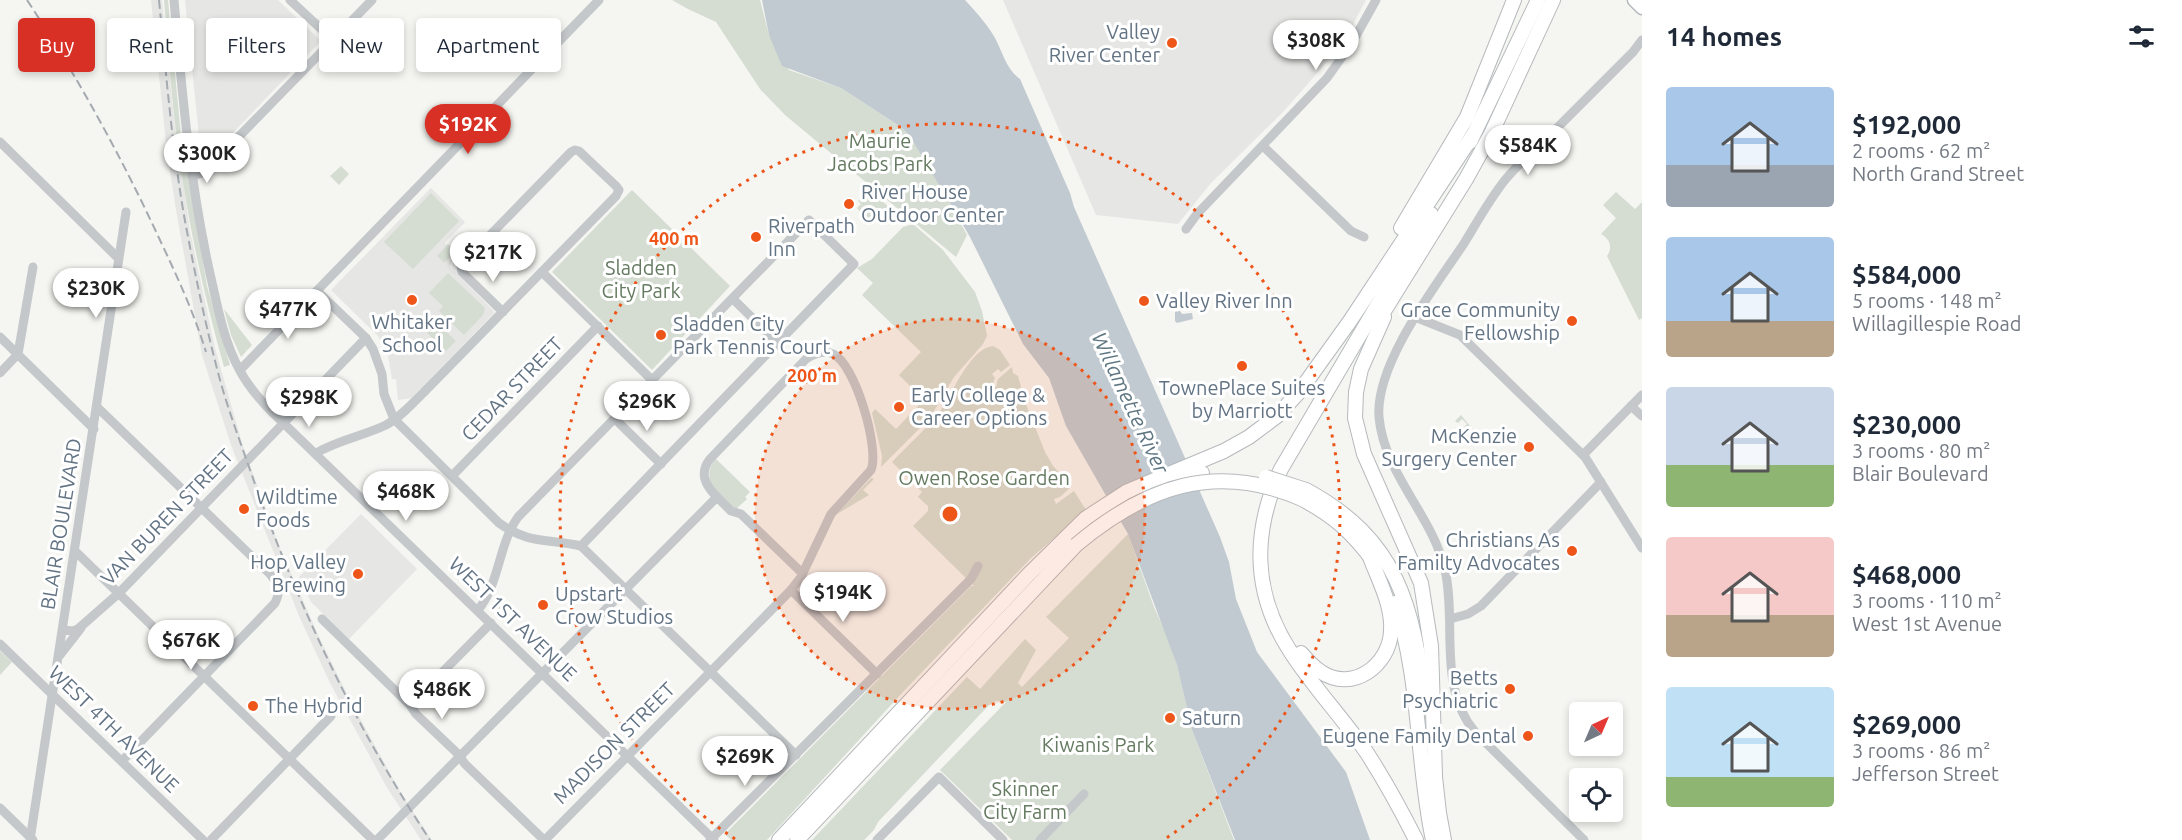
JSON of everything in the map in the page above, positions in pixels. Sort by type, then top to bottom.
[{"type":"highway","points":[[1329,349],[1458,135],[1475,99],[1514,0]]},
{"type":"highway","points":[[1416,840],[1394,797],[1366,752],[1291,652],[1275,626],[1266,602],[1261,574],[1260,540],[1265,511],[1281,469],[1447,186],[1520,39],[1536,0]]},
{"type":"highway","points":[[1370,557],[1385,593],[1391,620],[1390,642],[1386,654],[1370,672],[1351,678],[1329,676],[1311,665],[1297,648],[1275,604],[1270,578],[1268,540],[1277,496],[1290,468],[1363,343],[1390,305],[1466,179],[1491,134],[1554,0]]},
{"type":"highway","points":[[798,838],[1073,539],[1086,518],[1126,492],[1224,451],[1249,437],[1277,416],[1299,392],[1350,321],[1473,135]]},
{"type":"highway","points":[[1390,305],[1361,369],[1356,392],[1355,418],[1364,454],[1421,583],[1431,646],[1435,776],[1438,813],[1444,840]]},
{"type":"highway","points":[[779,840],[1029,574],[1127,497],[1162,483],[1202,473],[1227,472],[1286,482],[1348,530],[1370,557],[1390,588],[1405,631],[1413,680],[1426,807],[1433,840]]},
{"type":"highway","points":[[1304,495],[1331,503],[1355,523],[1381,552],[1399,584],[1414,629],[1435,776]]},
{"type":"main road","points":[[1634,0],[1642,8]]},
{"type":"street","name":"WEST 1ST AVENUE","points":[[174,0],[192,176],[208,264],[225,337],[251,388],[283,423],[712,839]]},
{"type":"street","points":[[290,0],[319,27]]},
{"type":"street","points":[[354,18],[372,0]]},
{"type":"street","points":[[240,370],[599,0]]},
{"type":"street","points":[[1186,229],[1197,214],[1332,73],[1376,0]]},
{"type":"street","points":[[1584,840],[1464,717],[1452,683],[1450,619],[1443,562],[1392,463],[1383,440],[1379,404],[1388,369],[1415,317],[1505,180],[1633,52],[1642,40]]},
{"type":"street","points":[[192,176],[202,173],[219,157],[319,54]]},
{"type":"street","points":[[0,142],[118,258]]},
{"type":"street","points":[[1263,146],[1351,231],[1365,237]]},
{"type":"street","points":[[316,453],[387,424],[413,404],[503,312],[542,272],[619,192],[616,186],[579,151],[571,152],[460,268],[503,312]]},
{"type":"street","name":"BLAIR BOULEVARD","points":[[31,839],[126,212]]},
{"type":"street","points":[[478,610],[488,596],[509,530],[518,518],[809,220],[854,264],[581,546]]},
{"type":"street","points":[[0,373],[18,354],[33,267]]},
{"type":"street","points":[[542,272],[653,381]]},
{"type":"street","points":[[317,291],[366,338],[373,349],[378,361],[384,394],[394,419],[452,477],[509,530],[530,539],[581,546],[796,755]]},
{"type":"street","points":[[733,299],[778,343]]},
{"type":"street","points":[[1415,317],[1460,335],[1583,455],[1642,548]]},
{"type":"street","name":"CEDAR STREET","points":[[452,477],[598,326]]},
{"type":"street","points":[[0,337],[94,429]]},
{"type":"street","name":"VAN BUREN STREET","points":[[63,630],[73,631],[82,626],[119,593],[366,338]]},
{"type":"street","name":"MADISON STREET","points":[[544,840],[791,590],[802,573],[831,514],[866,476],[874,463],[867,417],[845,363],[840,358],[833,354],[820,353],[804,361],[710,459],[704,469],[704,476],[708,488],[717,497]]},
{"type":"street","points":[[1583,455],[1642,395]]},
{"type":"street","points":[[1631,406],[1642,416]]},
{"type":"street","points":[[97,407],[270,574],[279,588],[279,596],[275,603],[122,761]]},
{"type":"street","points":[[615,419],[661,464]]},
{"type":"street","points":[[1450,619],[1478,609],[1601,482]]},
{"type":"street","points":[[75,551],[375,840],[717,497],[731,511],[741,514],[802,573]]},
{"type":"street","points":[[712,839],[971,579],[978,566]]},
{"type":"street","points":[[791,590],[877,674]]},
{"type":"street","points":[[322,619],[411,705],[459,757],[544,840]]},
{"type":"street","points":[[411,705],[491,623]]},
{"type":"street","points":[[59,656],[82,626]]},
{"type":"street","name":"WEST 4TH AVENUE","points":[[0,644],[203,840]]},
{"type":"street","points":[[211,840],[331,716]]},
{"type":"street","points":[[881,838],[939,777],[1003,840]]},
{"type":"street","points":[[1040,840],[1084,794]]},
{"type":"street","points":[[0,808],[31,839]]},
{"type":"shaded area","points":[[151,0],[162,0],[164,18],[153,18]]},
{"type":"shaded area","points":[[185,0],[278,0],[297,18],[206,18],[206,72],[291,72],[202,165],[192,72],[194,18],[187,18]]},
{"type":"shaded area","name":"Valley River Center","points":[[1003,0],[1366,0],[1342,45],[1282,113],[1211,183],[1178,224],[1096,215]]},
{"type":"shaded area","points":[[307,28],[319,39],[319,43],[307,56]]},
{"type":"shaded area","points":[[159,72],[169,72],[190,231],[215,348],[242,443],[279,546],[320,639],[351,702],[401,793],[432,840],[421,840],[386,786],[330,683],[299,616],[231,445],[202,355],[167,152]]},
{"type":"shaded area","name":"Whitaker School","points":[[431,188],[465,222],[445,243],[457,256],[450,267],[494,313],[412,398],[398,400],[396,379],[392,379],[388,356],[378,336],[331,290]]},
{"type":"shaded area","points":[[361,514],[417,569],[349,639],[311,602],[299,577]]},
{"type":"green space","points":[[164,0],[168,0],[170,18],[166,18]]},
{"type":"green space","name":"Maurie Jacobs Park","points":[[672,0],[760,0],[769,35],[789,70],[841,88],[901,127],[919,146],[967,235],[956,257],[785,115],[760,89],[716,22]]},
{"type":"green space","points":[[170,72],[175,72],[181,136],[207,286],[230,365],[224,367],[200,274],[182,179]]},
{"type":"green space","points":[[341,166],[349,174],[339,185],[330,176]]},
{"type":"green space","points":[[872,189],[889,208],[871,224],[857,208],[861,204],[858,201]]},
{"type":"green space","name":"Sladden City Park","points":[[632,190],[730,286],[652,370],[552,272]]},
{"type":"green space","points":[[1616,192],[1635,209],[1642,202],[1642,318],[1639,320],[1607,256],[1610,246],[1607,238],[1601,234],[1616,218],[1603,205]]},
{"type":"green space","points":[[431,193],[459,221],[413,269],[384,242]]},
{"type":"green space","points":[[913,224],[943,250],[975,292],[987,336],[983,344],[954,377],[930,418],[881,467],[882,456],[872,413],[875,409],[896,429],[924,400],[899,375],[921,352],[862,295],[873,283],[857,268],[872,259],[903,227]]},
{"type":"green space","points":[[448,244],[456,252],[444,263],[437,256]]},
{"type":"green space","points":[[448,273],[485,308],[483,315],[464,335],[439,311],[443,306],[429,293]]},
{"type":"green space","points":[[224,309],[252,345],[241,357],[231,335]]},
{"type":"green space","points":[[428,314],[456,341],[446,351],[418,324]]},
{"type":"green space","name":"Owen Rose Garden","points":[[993,346],[1000,350],[1010,365],[1001,372],[998,369],[992,374],[995,378],[992,386],[996,387],[998,379],[1012,367],[1013,373],[1018,376],[1025,402],[1045,452],[1053,466],[1072,486],[1060,497],[1054,499],[1056,504],[1074,491],[1086,510],[1030,559],[902,693],[767,840],[731,840],[725,834],[971,586],[974,586],[913,526],[928,511],[928,506],[918,497],[922,492],[892,462],[938,414],[968,364],[984,349]]},
{"type":"green space","points":[[1461,415],[1474,431],[1464,441],[1459,437],[1463,433],[1461,430],[1467,424],[1462,419],[1458,423],[1455,421]]},
{"type":"green space","points":[[716,459],[750,492],[745,497],[747,499],[736,509],[718,493],[710,480],[711,466]]},
{"type":"green space","points":[[871,478],[874,479],[863,490],[869,495],[837,514]]},
{"type":"green space","name":"Kiwanis Park","points":[[1128,534],[1154,607],[1168,638],[1177,665],[1192,730],[1234,840],[1012,840],[940,770],[1006,702],[996,701],[991,703],[878,822],[864,840],[812,840],[967,677],[980,689],[1025,639],[1036,650],[1018,683],[1022,687],[1069,638],[1046,617]]},
{"type":"green space","points":[[823,573],[815,583],[821,589],[826,583],[836,593],[821,608],[804,592]]},
{"type":"green space","points":[[497,599],[513,610],[503,621],[496,614]]},
{"type":"green space","points":[[0,651],[12,662],[0,675]]},
{"type":"water","name":"Willamette River","points":[[762,0],[965,0],[988,28],[1008,66],[1020,79],[1220,537],[1229,562],[1236,599],[1257,652],[1346,772],[1370,840],[1235,840],[1192,730],[1177,665],[1128,534],[1066,426],[1049,378],[1023,344],[970,237],[910,136],[901,127],[841,88],[782,66],[769,35]]},
{"type":"water","points":[[1180,311],[1182,314],[1192,313],[1193,319],[1177,323],[1175,312]]},
{"type":"railway","points":[[27,0],[81,87],[129,177],[179,280],[206,352]]},
{"type":"railway","points":[[159,0],[180,194],[205,321],[228,407],[273,534],[332,669],[378,756],[430,840]]},
{"type":"place","name":"Valley River Center","points":[[1172,43]]},
{"type":"place","name":"River House Outdoor Center","points":[[849,204]]},
{"type":"place","name":"Riverpath Inn","points":[[756,237]]},
{"type":"place","name":"Whitaker School","points":[[412,300]]},
{"type":"place","name":"Valley River Inn","points":[[1144,301]]},
{"type":"place","name":"Grace Community Fellowship","points":[[1572,321]]},
{"type":"place","name":"Sladden City Park Tennis Court","points":[[661,335]]},
{"type":"place","name":"TownePlace Suites by Marriott","points":[[1242,366]]},
{"type":"place","name":"Early College & Career Options","points":[[899,407]]},
{"type":"place","name":"McKenzie Surgery Center","points":[[1529,447]]},
{"type":"place","name":"Wildtime Foods","points":[[244,509]]},
{"type":"place","name":"Christians As Familty Advocates","points":[[1572,551]]},
{"type":"place","name":"Hop Valley Brewing","points":[[358,574]]},
{"type":"place","name":"Upstart Crow Studios","points":[[543,605]]},
{"type":"place","name":"Betts Psychiatric","points":[[1510,689]]},
{"type":"place","name":"The Hybrid","points":[[253,706]]},
{"type":"place","name":"Saturn","points":[[1170,718]]},
{"type":"place","name":"Eugene Family Dental","points":[[1528,736]]},
{"type":"park label","name":"Skinner City Farm","points":[[1025,800]]}]
